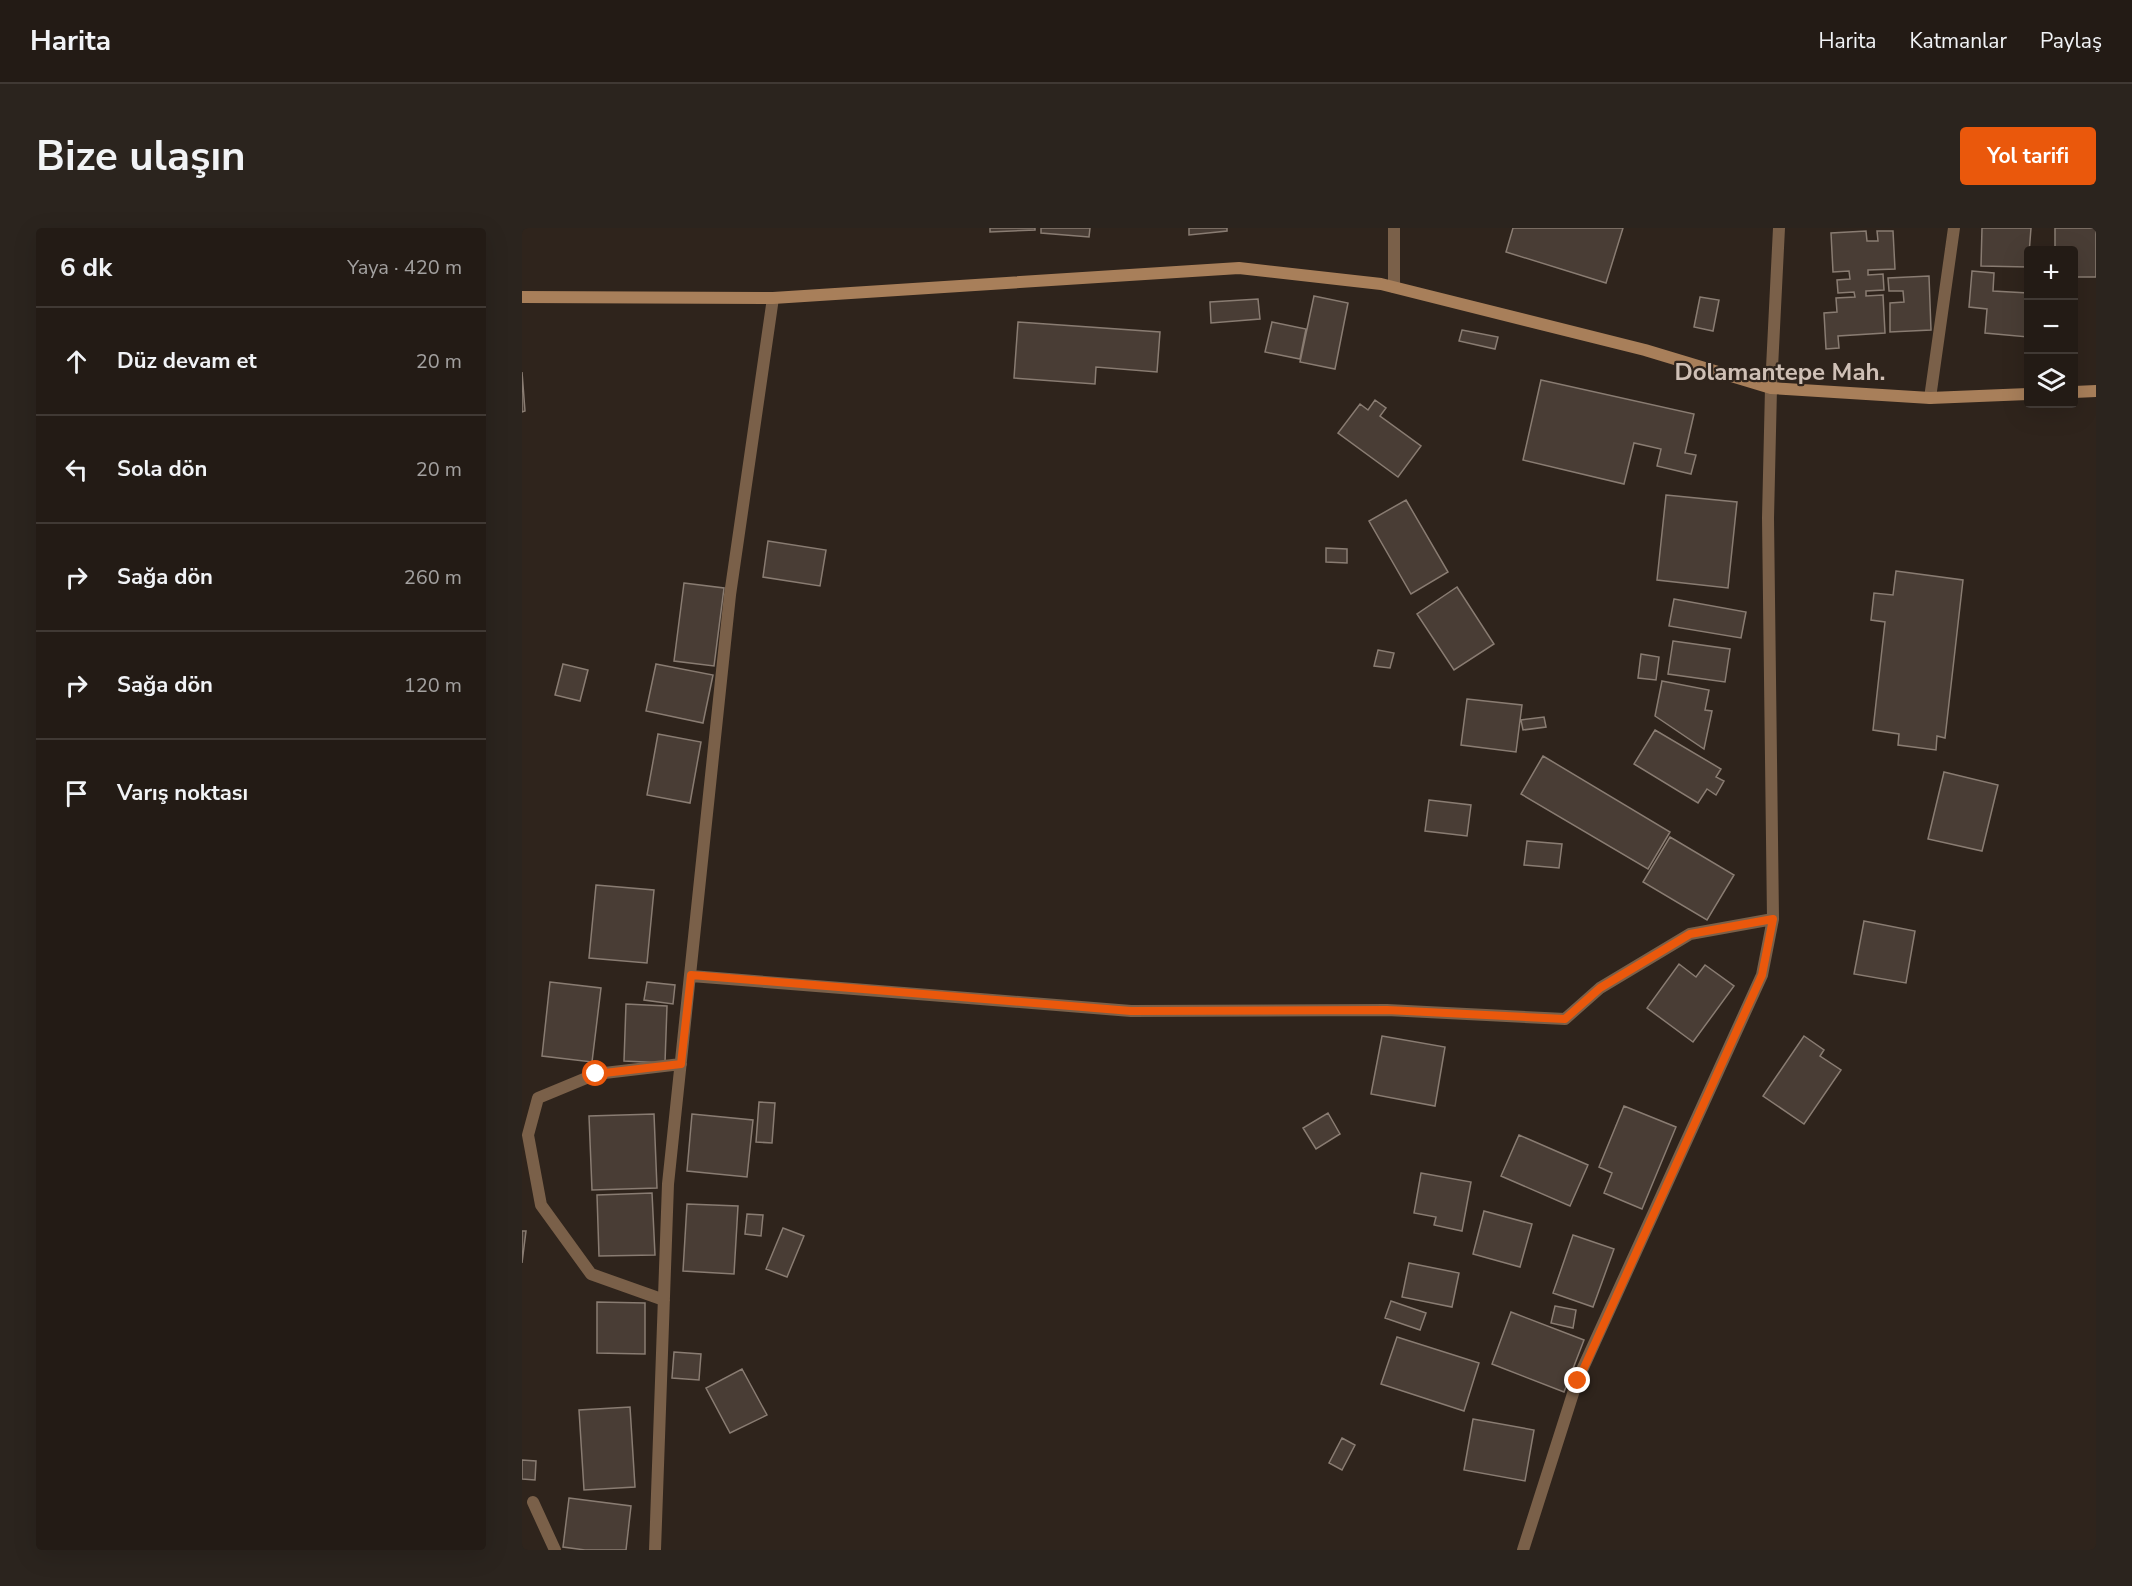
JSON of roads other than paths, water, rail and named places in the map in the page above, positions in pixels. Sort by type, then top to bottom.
[{"type":"street","points":[[1394,228],[1394,287]]},
{"type":"street","points":[[1523,1550],[1578,1381],[1762,975],[1773,919],[1768,530],[1771,388],[1779,228]]},
{"type":"street","points":[[1930,398],[1954,228]]},
{"type":"street","points":[[522,297],[773,298],[1239,268],[1394,287],[1645,350],[1771,388],[1930,398],[2024,394]]},
{"type":"street","points":[[655,1550],[668,1184],[730,595],[773,298]]},
{"type":"street","points":[[2078,392],[2096,391]]},
{"type":"street","points":[[691,975],[1131,1011],[1387,1010],[1565,1019],[1600,988],[1690,934],[1773,919]]},
{"type":"street","points":[[664,1300],[591,1274],[541,1206],[528,1135],[538,1098],[596,1074],[681,1064]]},
{"type":"street","points":[[533,1502],[555,1550]]},
{"type":"district","name":"Dolamantepe Mah.","points":[[1780,372]]}]
